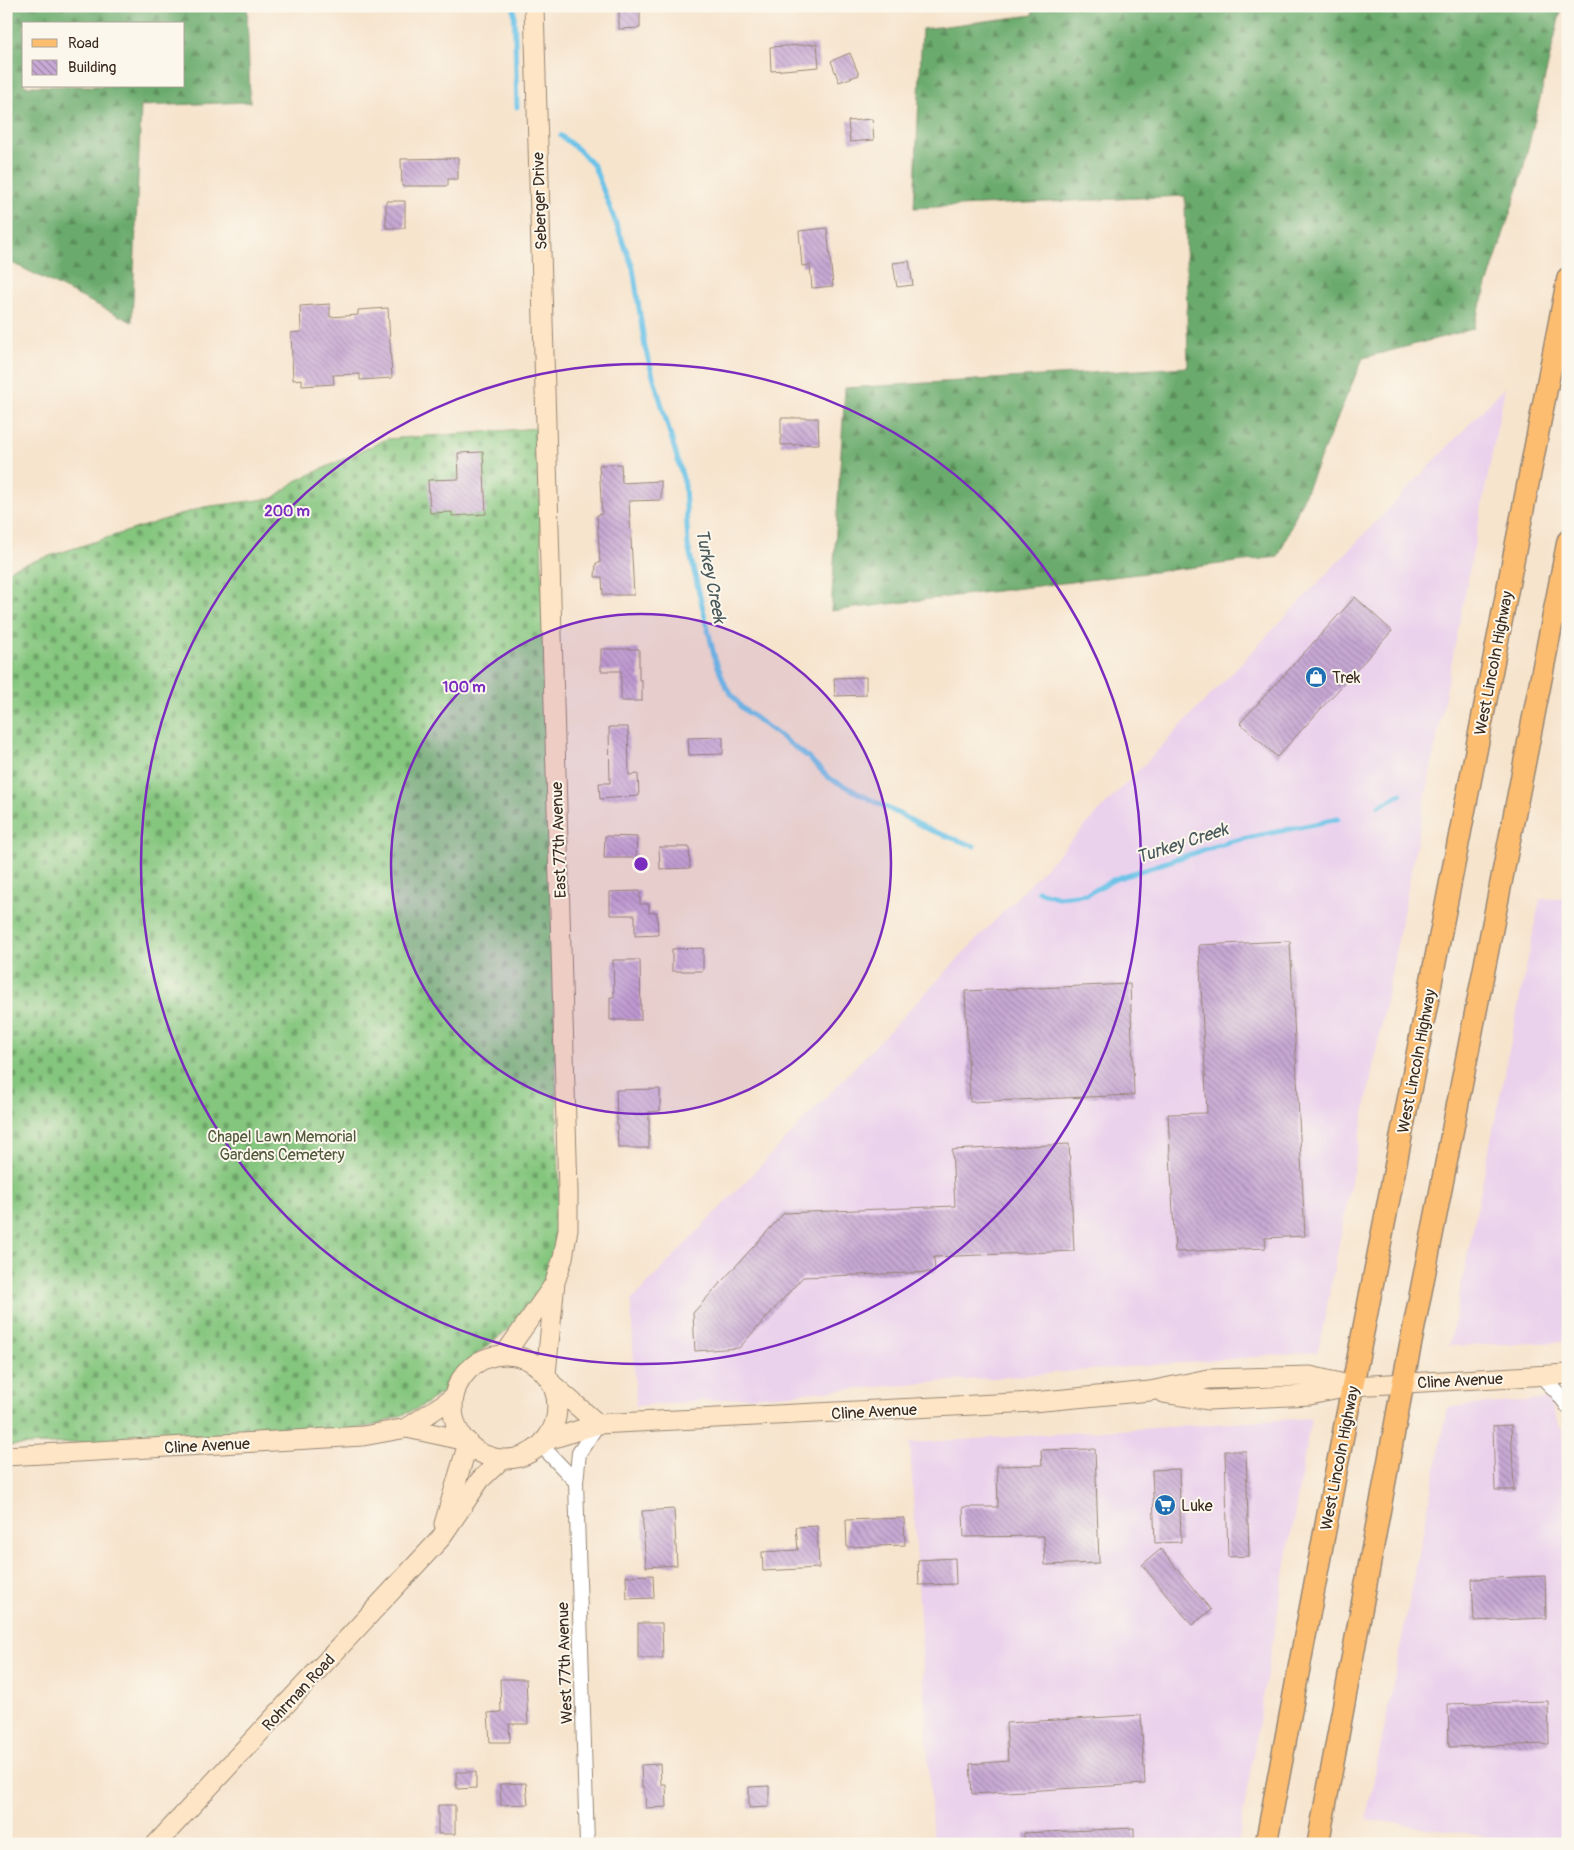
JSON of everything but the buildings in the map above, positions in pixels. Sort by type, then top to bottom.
[{"type":"main road","name":"West Lincoln Highway","points":[[1266,1844],[1568,278]]},
{"type":"main road","points":[[1318,1844],[1403,1383],[1568,541]]},
{"type":"street","name":"Seberger Drive","points":[[534,6],[545,396]]},
{"type":"street","name":"East 77th Avenue","points":[[545,396],[568,1192],[568,1229],[563,1258],[555,1282],[549,1379]]},
{"type":"street","name":"East 77th Avenue","points":[[504,1355],[555,1282]]},
{"type":"street","points":[[549,1379],[557,1408],[556,1420],[542,1443],[523,1456],[502,1459],[484,1454],[467,1442],[457,1425],[453,1407],[454,1397],[464,1376],[472,1367],[482,1361],[504,1355],[527,1360],[537,1366],[598,1424]]},
{"type":"street","name":"Cline Avenue","points":[[542,1443],[598,1424],[1042,1401],[1150,1391],[1217,1378],[1310,1376],[1353,1386],[1568,1374]]},
{"type":"street","points":[[1540,1375],[1568,1407]]},
{"type":"street","name":"Cline Avenue","points":[[6,1456],[363,1436],[407,1428],[454,1397]]},
{"type":"street","name":"West 77th Avenue","points":[[587,1844],[576,1482],[579,1453],[598,1424]]},
{"type":"street","name":"Cline Avenue","points":[[407,1428],[467,1442]]},
{"type":"street","name":"Rohrman Road","points":[[440,1540],[467,1442]]},
{"type":"street","points":[[542,1443],[576,1482]]},
{"type":"street","name":"Rohrman Road","points":[[156,1844],[440,1540],[480,1480],[502,1459]]},
{"type":"shaded area","points":[[1505,387],[1318,1352],[636,1406],[631,1301]]},
{"type":"shaded area","points":[[1568,898],[1568,1342],[1449,1346],[1540,899]]},
{"type":"shaded area","points":[[1548,1399],[1563,1433],[1568,1571],[1568,1844],[1539,1844],[1366,1819],[1448,1407]]},
{"type":"shaded area","points":[[1311,1418],[1238,1844],[933,1844],[910,1443]]},
{"type":"green space","points":[[6,6],[247,6],[250,102],[141,106],[132,322],[6,260]]},
{"type":"green space","points":[[1033,6],[1562,6],[1520,182],[1473,329],[1363,358],[1278,557],[831,611],[845,388],[1188,367],[1185,196],[914,208],[922,29],[1033,15]]},
{"type":"green space","name":"Chapel Lawn Memorial Gardens Cemetery","points":[[538,428],[560,1209],[559,1232],[541,1287],[518,1322],[472,1358],[449,1388],[419,1408],[385,1422],[368,1427],[345,1430],[6,1446],[6,575],[12,568],[204,507],[274,498],[296,481],[387,439]]},
{"type":"waterway","name":"Turkey Creek","points":[[514,6],[517,107]]},
{"type":"waterway","name":"Turkey Creek","points":[[561,136],[579,150],[594,166],[633,268],[645,348],[685,485],[688,546],[715,659],[726,687],[742,708],[808,757],[829,778],[930,830],[974,846]]},
{"type":"waterway","name":"Turkey Creek","points":[[1379,806],[1401,794]]},
{"type":"waterway","name":"Turkey Creek","points":[[1038,891],[1058,897],[1087,894],[1115,879],[1228,842],[1338,819]]},
{"type":"place","name":"Trek","points":[[1316,677]]},
{"type":"place","name":"Luke","points":[[1165,1505]]}]
